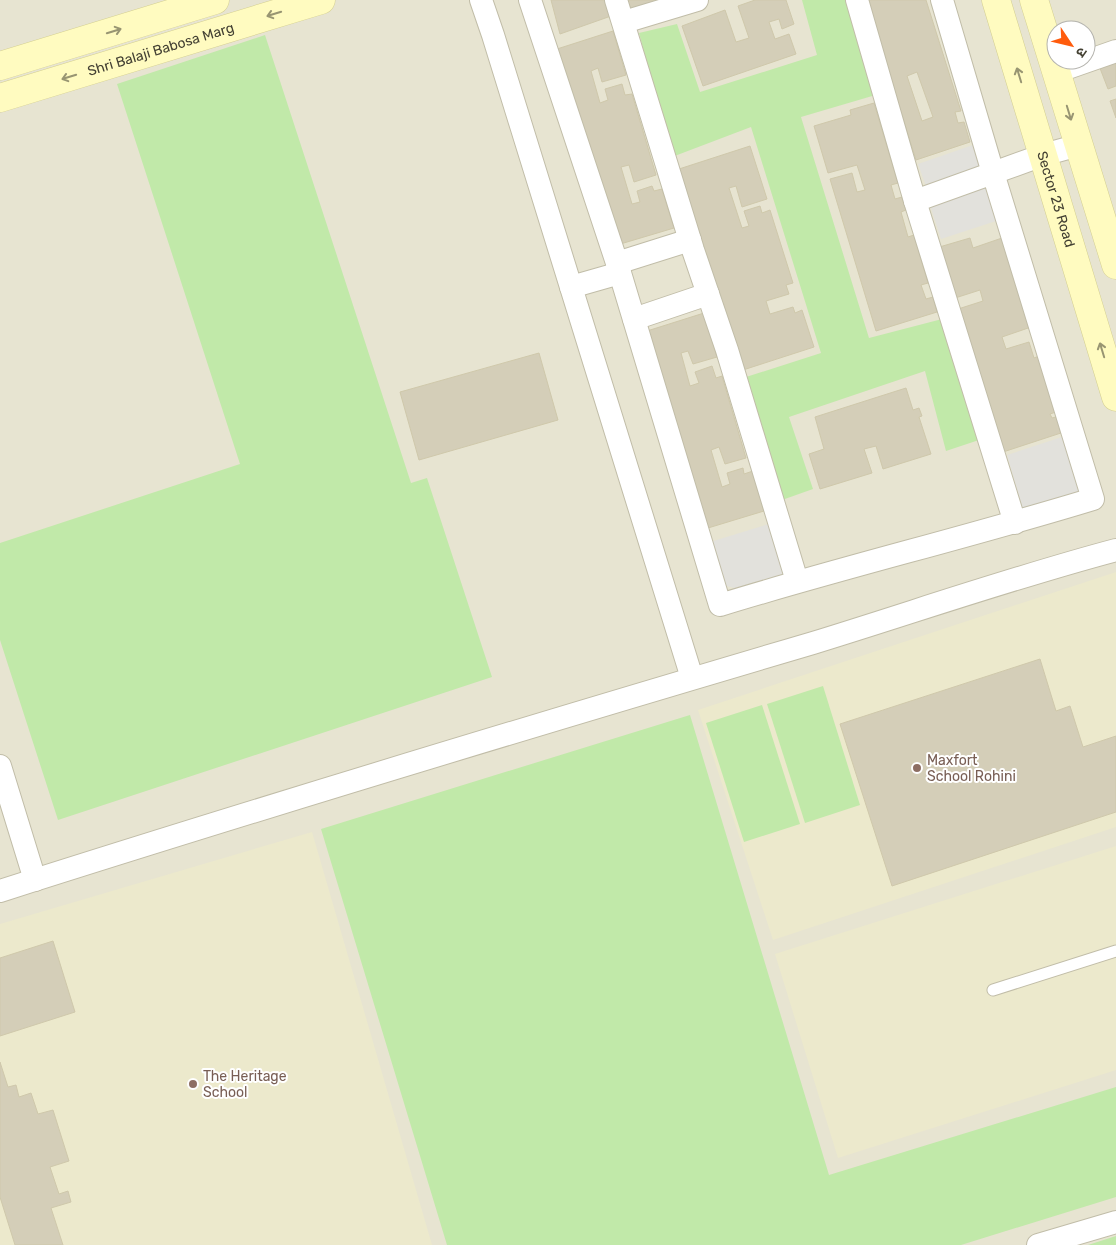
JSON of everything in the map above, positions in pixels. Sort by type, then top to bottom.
[{"type":"street","points":[[0,66],[188,4],[215,0]]},
{"type":"street","name":"Shri Balaji Babosa Marg","points":[[0,98],[321,0]]},
{"type":"street","points":[[480,0],[496,44],[692,678]]},
{"type":"street","points":[[530,0],[618,268],[720,605],[797,581],[1015,523],[1093,499],[942,0]]},
{"type":"street","points":[[616,0],[690,240],[727,350],[797,581]]},
{"type":"street","points":[[624,22],[697,0]]},
{"type":"street","points":[[858,0],[915,201],[1015,523]]},
{"type":"street","name":"Sector 23 Road","points":[[996,0],[1116,397]]},
{"type":"street","points":[[1034,0],[1116,265]]},
{"type":"street","points":[[188,4],[197,38]]},
{"type":"street","points":[[1056,72],[1116,51]]},
{"type":"street","points":[[915,201],[1044,155],[1079,145]]},
{"type":"street","points":[[571,287],[690,240]]},
{"type":"street","points":[[634,319],[708,294]]},
{"type":"street","points":[[0,891],[1116,550]]},
{"type":"street","points":[[0,766],[35,880]]},
{"type":"street","points":[[1038,1245],[1116,1222]]},
{"type":"lane","points":[[993,990],[1116,950]]},
{"type":"shaded area","points":[[0,0],[1116,0],[1116,1245],[0,1245]]},
{"type":"shaded area","points":[[976,144],[985,169],[927,189],[918,164]]},
{"type":"shaded area","points":[[984,184],[996,221],[941,239],[929,202]]},
{"type":"shaded area","points":[[1068,435],[1082,493],[1023,510],[1007,455]]},
{"type":"shaded area","points":[[772,523],[786,573],[735,588],[726,586],[707,543]]},
{"type":"shaded area","name":"Maxfort School Rohini","points":[[1116,572],[1116,827],[773,940],[698,710]]},
{"type":"shaded area","name":"The Heritage School","points":[[312,832],[432,1245],[0,1245],[0,924]]},
{"type":"shaded area","points":[[1116,846],[1116,1070],[838,1158],[775,954]]},
{"type":"green space","points":[[802,0],[851,0],[879,94],[801,117],[869,338],[946,318],[988,437],[946,451],[925,371],[789,417],[813,489],[782,500],[746,377],[821,353],[751,127],[672,157],[639,33],[677,24],[700,92],[817,55]]},
{"type":"green space","points":[[265,35],[411,483],[427,478],[492,677],[58,820],[0,640],[0,543],[240,464],[117,84]]},
{"type":"green space","points":[[823,686],[860,805],[805,823],[767,704]]},
{"type":"green space","points":[[762,705],[800,824],[744,842],[706,723]]},
{"type":"green space","points":[[690,715],[829,1175],[1116,1087],[1116,1197],[961,1245],[447,1245],[321,829]]},
{"type":"green space","points":[[1116,1236],[1116,1245],[1088,1245]]},
{"type":"building","points":[[551,0],[605,0],[611,16],[560,34]]},
{"type":"building","points":[[624,0],[662,0],[628,11]]},
{"type":"building","points":[[755,0],[786,0],[794,24],[782,29],[779,19],[769,22],[775,39],[789,34],[796,54],[703,86],[682,26],[725,10],[736,42],[749,38],[738,6]]},
{"type":"building","points":[[866,0],[926,0],[961,111],[955,112],[958,123],[964,122],[970,142],[916,160]],"holes":[[[917,72],[933,117],[922,121],[907,76]]]},
{"type":"building","points":[[613,31],[626,75],[602,82],[598,68],[591,71],[600,103],[608,100],[605,89],[622,84],[625,95],[632,94],[656,175],[634,182],[629,165],[621,167],[632,204],[640,202],[637,191],[652,186],[654,191],[662,189],[674,228],[617,245],[557,49]]},
{"type":"building","points":[[1116,56],[1116,86],[1108,89],[1098,63]]},
{"type":"building","points":[[1116,99],[1116,118],[1110,101]]},
{"type":"building","points":[[874,103],[898,183],[891,185],[895,199],[902,197],[906,210],[901,212],[908,237],[914,235],[928,283],[921,285],[926,299],[933,297],[937,312],[876,331],[830,179],[852,173],[857,192],[865,190],[857,165],[828,173],[814,126],[851,115],[850,110]]},
{"type":"building","points":[[750,146],[767,199],[742,207],[736,186],[729,188],[742,228],[749,226],[744,211],[760,206],[762,213],[770,210],[793,283],[786,285],[789,294],[766,301],[770,314],[793,307],[795,313],[802,310],[814,347],[743,370],[679,169]]},
{"type":"building","points":[[970,238],[973,248],[1002,238],[1034,326],[1002,337],[1006,349],[1029,342],[1034,358],[1039,356],[1056,412],[1050,414],[1052,418],[1063,415],[1067,431],[1000,453],[955,310],[983,301],[980,290],[952,299],[936,248]]},
{"type":"building","points":[[704,313],[717,357],[693,364],[688,351],[681,353],[690,386],[699,383],[695,372],[712,366],[716,378],[722,376],[746,458],[725,464],[719,447],[711,450],[722,487],[730,484],[727,473],[743,468],[744,474],[753,471],[764,511],[708,528],[647,331]]},
{"type":"building","points":[[539,353],[558,420],[419,460],[400,392]]},
{"type":"building","points":[[906,388],[913,410],[919,408],[922,416],[919,417],[931,454],[883,469],[876,446],[864,449],[872,473],[820,489],[809,454],[824,449],[815,417]]},
{"type":"building","points":[[1040,659],[1056,711],[1070,706],[1083,747],[1116,736],[1116,812],[892,886],[840,724]]},
{"type":"building","points":[[53,941],[75,1012],[0,1036],[0,958]]},
{"type":"building","points":[[0,1062],[8,1087],[16,1085],[19,1097],[31,1093],[38,1114],[53,1110],[69,1161],[50,1167],[59,1194],[68,1191],[71,1202],[51,1208],[63,1245],[15,1245],[0,1197]]},
{"type":"place","name":"Maxfort School Rohini","points":[[917,768]]},
{"type":"place","name":"The Heritage School","points":[[193,1084]]}]
